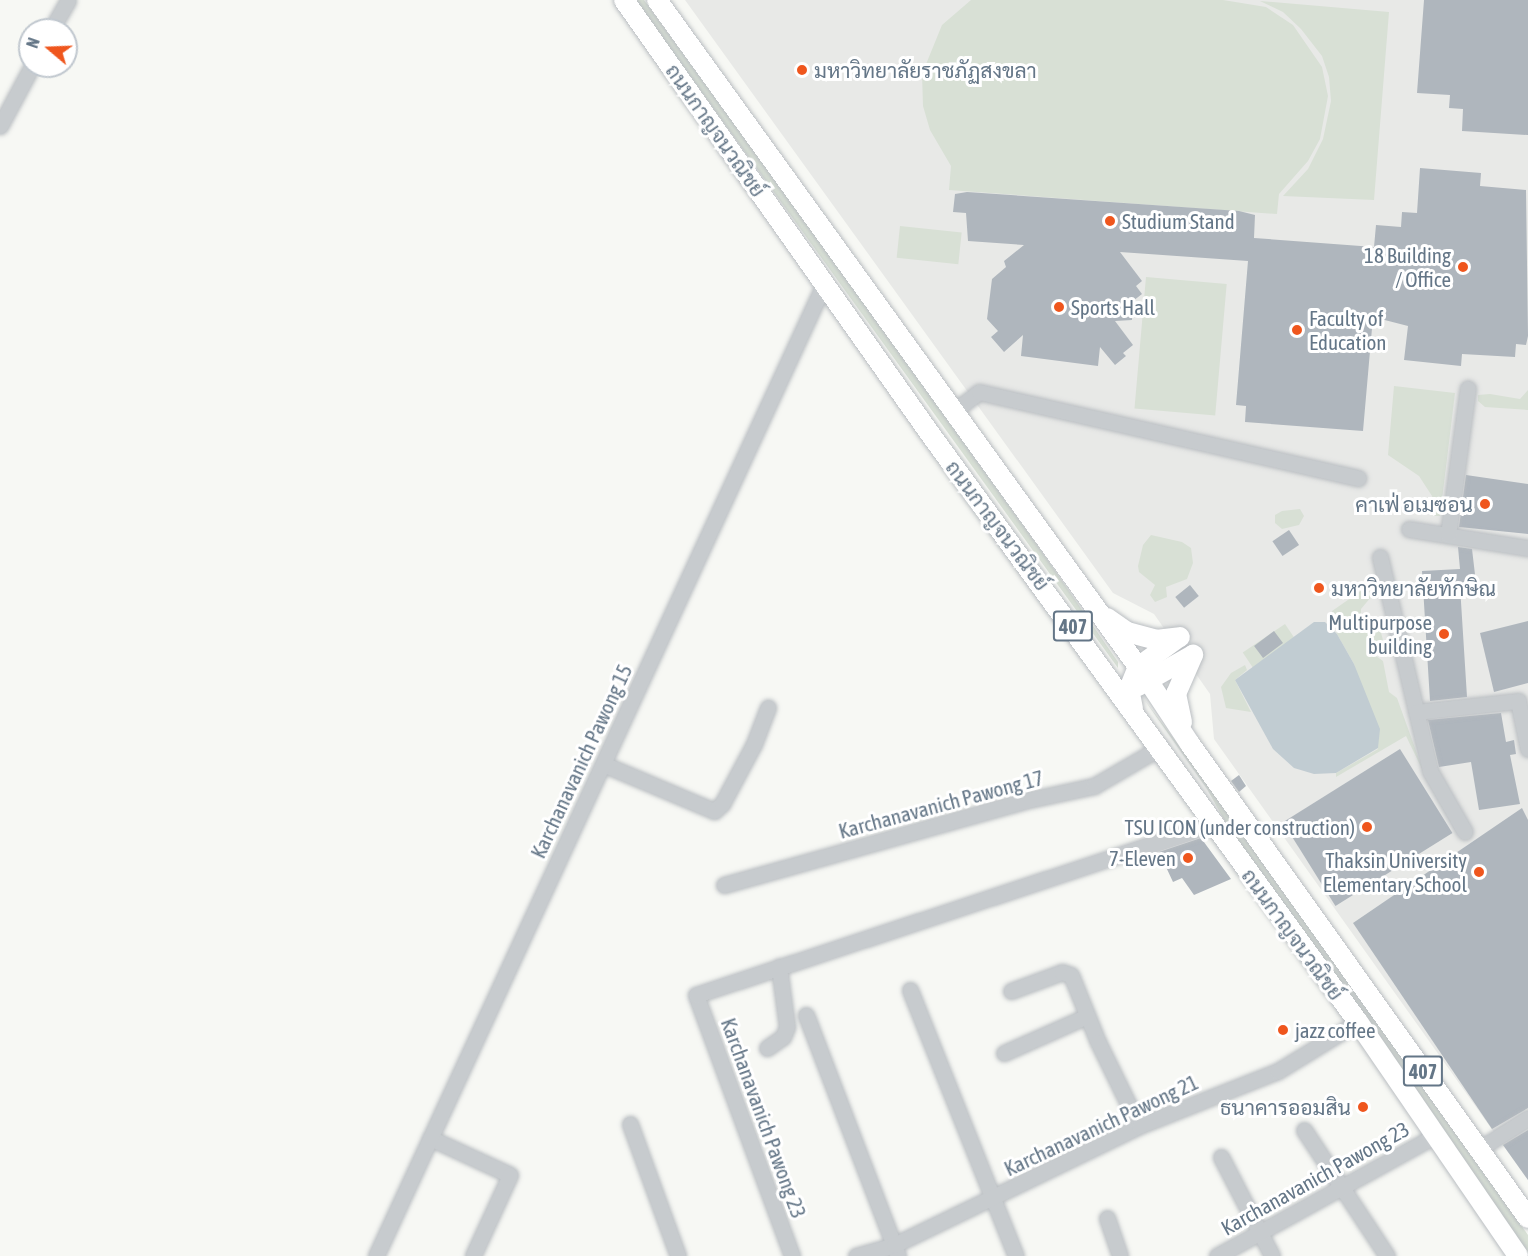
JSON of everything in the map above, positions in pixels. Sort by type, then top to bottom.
[{"type":"main road","name":"ถนนกาญจนวณิชย์","points":[[624,0],[824,284],[1108,673],[1213,824],[1358,1022],[1433,1137],[1518,1256]]},
{"type":"main road","name":"ถนนกาญจนวณิชย์","points":[[657,0],[954,411],[1089,602],[1139,678],[1190,744],[1528,1218]]},
{"type":"main road","points":[[1089,602],[1127,632],[1156,640],[1180,637],[1139,678],[1134,712]]},
{"type":"main road","points":[[1108,673],[1139,678],[1193,655],[1181,677],[1176,704],[1190,744]]},
{"type":"street","points":[[58,18],[68,0]]},
{"type":"street","points":[[0,126],[26,78]]},
{"type":"street","name":"Karchanavanich Pawong 15","points":[[376,1256],[824,284]]},
{"type":"street","points":[[1448,535],[1468,388]]},
{"type":"street","points":[[954,411],[979,392],[1358,478]]},
{"type":"street","points":[[1409,529],[1528,548]]},
{"type":"street","points":[[1380,557],[1430,771],[1465,832]]},
{"type":"street","points":[[1416,712],[1518,701],[1528,749]]},
{"type":"street","points":[[603,764],[714,811],[722,804],[754,744],[768,708]]},
{"type":"street","name":"Karchanavanich Pawong 17","points":[[724,885],[1024,801],[1094,786],[1161,747]]},
{"type":"street","points":[[767,1048],[783,1037],[787,1027],[779,967],[1213,824]]},
{"type":"street","name":"Karchanavanich Pawong 23","points":[[779,967],[696,995],[792,1256]]},
{"type":"street","points":[[1011,991],[1065,971],[1071,975],[1087,1017],[1139,1126]]},
{"type":"street","points":[[910,990],[995,1197],[1016,1256]]},
{"type":"street","points":[[806,1015],[896,1250]]},
{"type":"street","points":[[1004,1053],[1087,1017]]},
{"type":"street","name":"Karchanavanich Pawong 21","points":[[856,1256],[896,1250],[995,1197],[1139,1126],[1278,1071],[1358,1022]]},
{"type":"street","points":[[1479,1149],[1528,1118]]},
{"type":"street","points":[[630,1124],[678,1256]]},
{"type":"street","points":[[1304,1130],[1388,1256]]},
{"type":"street","name":"Karchanavanich Pawong 23","points":[[1217,1256],[1433,1137]]},
{"type":"street","points":[[430,1138],[510,1175],[473,1256]]},
{"type":"street","points":[[1221,1157],[1258,1233],[1272,1256]]},
{"type":"street","points":[[1107,1218],[1120,1256]]},
{"type":"shaded area","points":[[635,0],[644,0],[812,231],[1038,546],[1118,662],[1118,668]]},
{"type":"shaded area","name":"มหาวิทยาลัยทักษิณ","points":[[685,0],[1528,0],[1528,1180],[1214,739],[1210,694],[1154,614],[1113,593]]},
{"type":"shaded area","points":[[971,0],[1223,0],[1266,7],[1293,25],[1322,67],[1328,96],[1320,139],[1308,161],[1279,194],[1277,214],[949,190],[951,166],[930,130],[923,106],[922,74],[942,25]]},
{"type":"shaded area","points":[[1260,1],[1389,12],[1374,200],[1283,196],[1308,169],[1323,139],[1331,101],[1329,77],[1322,56],[1301,29],[1283,12]]},
{"type":"shaded area","points":[[900,226],[962,232],[958,264],[897,258]]},
{"type":"shaded area","points":[[1146,277],[1227,284],[1215,416],[1134,408]]},
{"type":"shaded area","points":[[1394,386],[1455,393],[1440,516],[1435,516],[1432,496],[1419,476],[1388,455]]},
{"type":"shaded area","points":[[1528,390],[1528,410],[1485,407],[1478,401],[1478,395],[1490,394],[1520,399]]},
{"type":"shaded area","points":[[1300,509],[1304,516],[1299,525],[1282,529],[1275,523],[1275,515],[1282,511]]},
{"type":"shaded area","points":[[1151,535],[1182,542],[1191,548],[1193,563],[1187,579],[1166,587],[1167,597],[1155,602],[1150,595],[1155,585],[1139,572],[1138,566],[1143,545]]},
{"type":"shaded area","points":[[1368,586],[1371,597],[1361,609],[1361,616],[1368,624],[1379,625],[1384,644],[1376,656],[1383,661],[1389,692],[1397,698],[1424,773],[1406,736],[1336,777],[1336,773],[1378,749],[1354,664],[1337,634],[1332,611]]},
{"type":"shaded area","points":[[1314,622],[1325,622],[1337,634],[1354,664],[1380,729],[1378,748],[1336,773],[1314,774],[1294,768],[1273,749],[1235,680]]},
{"type":"shaded area","points":[[1285,624],[1302,649],[1259,677],[1243,653]]},
{"type":"shaded area","points":[[1245,665],[1247,670],[1235,680],[1251,712],[1226,708],[1221,687],[1231,673]]},
{"type":"shaded area","points":[[1144,699],[1237,823],[1528,1235],[1528,1254],[1232,834],[1207,789]]},
{"type":"building","points":[[1424,0],[1528,0],[1528,135],[1462,131],[1463,109],[1449,108],[1450,95],[1417,93]]},
{"type":"building","points":[[1420,168],[1481,173],[1480,186],[1526,190],[1528,336],[1526,345],[1516,344],[1515,357],[1462,354],[1461,366],[1404,360],[1408,326],[1373,317],[1363,431],[1245,422],[1246,406],[1236,405],[1248,261],[1120,252],[1142,281],[1136,286],[1142,294],[1133,301],[1132,320],[1115,321],[1133,345],[1123,353],[1126,356],[1115,365],[1100,347],[1098,366],[1021,356],[1023,335],[1004,352],[991,337],[998,331],[987,319],[992,279],[1006,267],[1004,261],[1024,245],[968,241],[966,213],[953,212],[955,194],[967,192],[1239,211],[1255,215],[1254,238],[1374,247],[1376,225],[1401,227],[1402,212],[1417,213]]},
{"type":"building","name":"คาเฟ่ อเมซอน","points":[[1466,475],[1528,484],[1528,534],[1459,527]]},
{"type":"building","points":[[1289,530],[1299,545],[1282,556],[1272,541]]},
{"type":"building","name":"Multipurpose building","points":[[1458,547],[1472,549],[1476,583],[1460,586],[1467,697],[1430,701],[1422,571],[1460,569]]},
{"type":"building","points":[[1190,585],[1199,596],[1184,608],[1175,597]]},
{"type":"building","points":[[1528,621],[1528,683],[1494,692],[1480,633]]},
{"type":"building","points":[[1274,631],[1283,643],[1263,658],[1254,646]]},
{"type":"building","points":[[1501,713],[1506,742],[1514,740],[1516,754],[1510,755],[1520,804],[1479,810],[1471,762],[1439,767],[1428,720]]},
{"type":"building","name":"TSU ICON (under construction)","points":[[1400,749],[1452,833],[1335,906],[1283,822]]},
{"type":"building","points":[[1239,775],[1246,786],[1239,792],[1231,781]]},
{"type":"building","name":"Thaksin University Elementary School","points":[[1522,808],[1528,820],[1528,1108],[1492,1129],[1353,923]]},
{"type":"building","name":"7-Eleven","points":[[1201,838],[1231,879],[1194,895],[1182,878],[1173,882],[1159,852]]},
{"type":"building","points":[[1528,1130],[1528,1180],[1503,1145]]},
{"type":"place","name":"มหาวิทยาลัยราชภัฏสงขลา","points":[[802,70]]},
{"type":"place","name":"Studium Stand","points":[[1110,221]]},
{"type":"place","name":"18 Building / Office","points":[[1463,267]]},
{"type":"place","name":"Sports Hall","points":[[1059,307]]},
{"type":"place","name":"Faculty of Education","points":[[1297,330]]},
{"type":"place","name":"คาเฟ่ อเมซอน","points":[[1485,504]]},
{"type":"place","name":"มหาวิทยาลัยทักษิณ","points":[[1319,588]]},
{"type":"place","name":"Multipurpose building","points":[[1444,634]]},
{"type":"place","name":"TSU ICON (under construction)","points":[[1367,827]]},
{"type":"place","name":"7-Eleven","points":[[1188,858]]},
{"type":"place","name":"Thaksin University Elementary School","points":[[1479,872]]},
{"type":"place","name":"jazz coffee","points":[[1283,1030]]},
{"type":"place","name":"ธนาคารออมสิน","points":[[1363,1107]]}]
